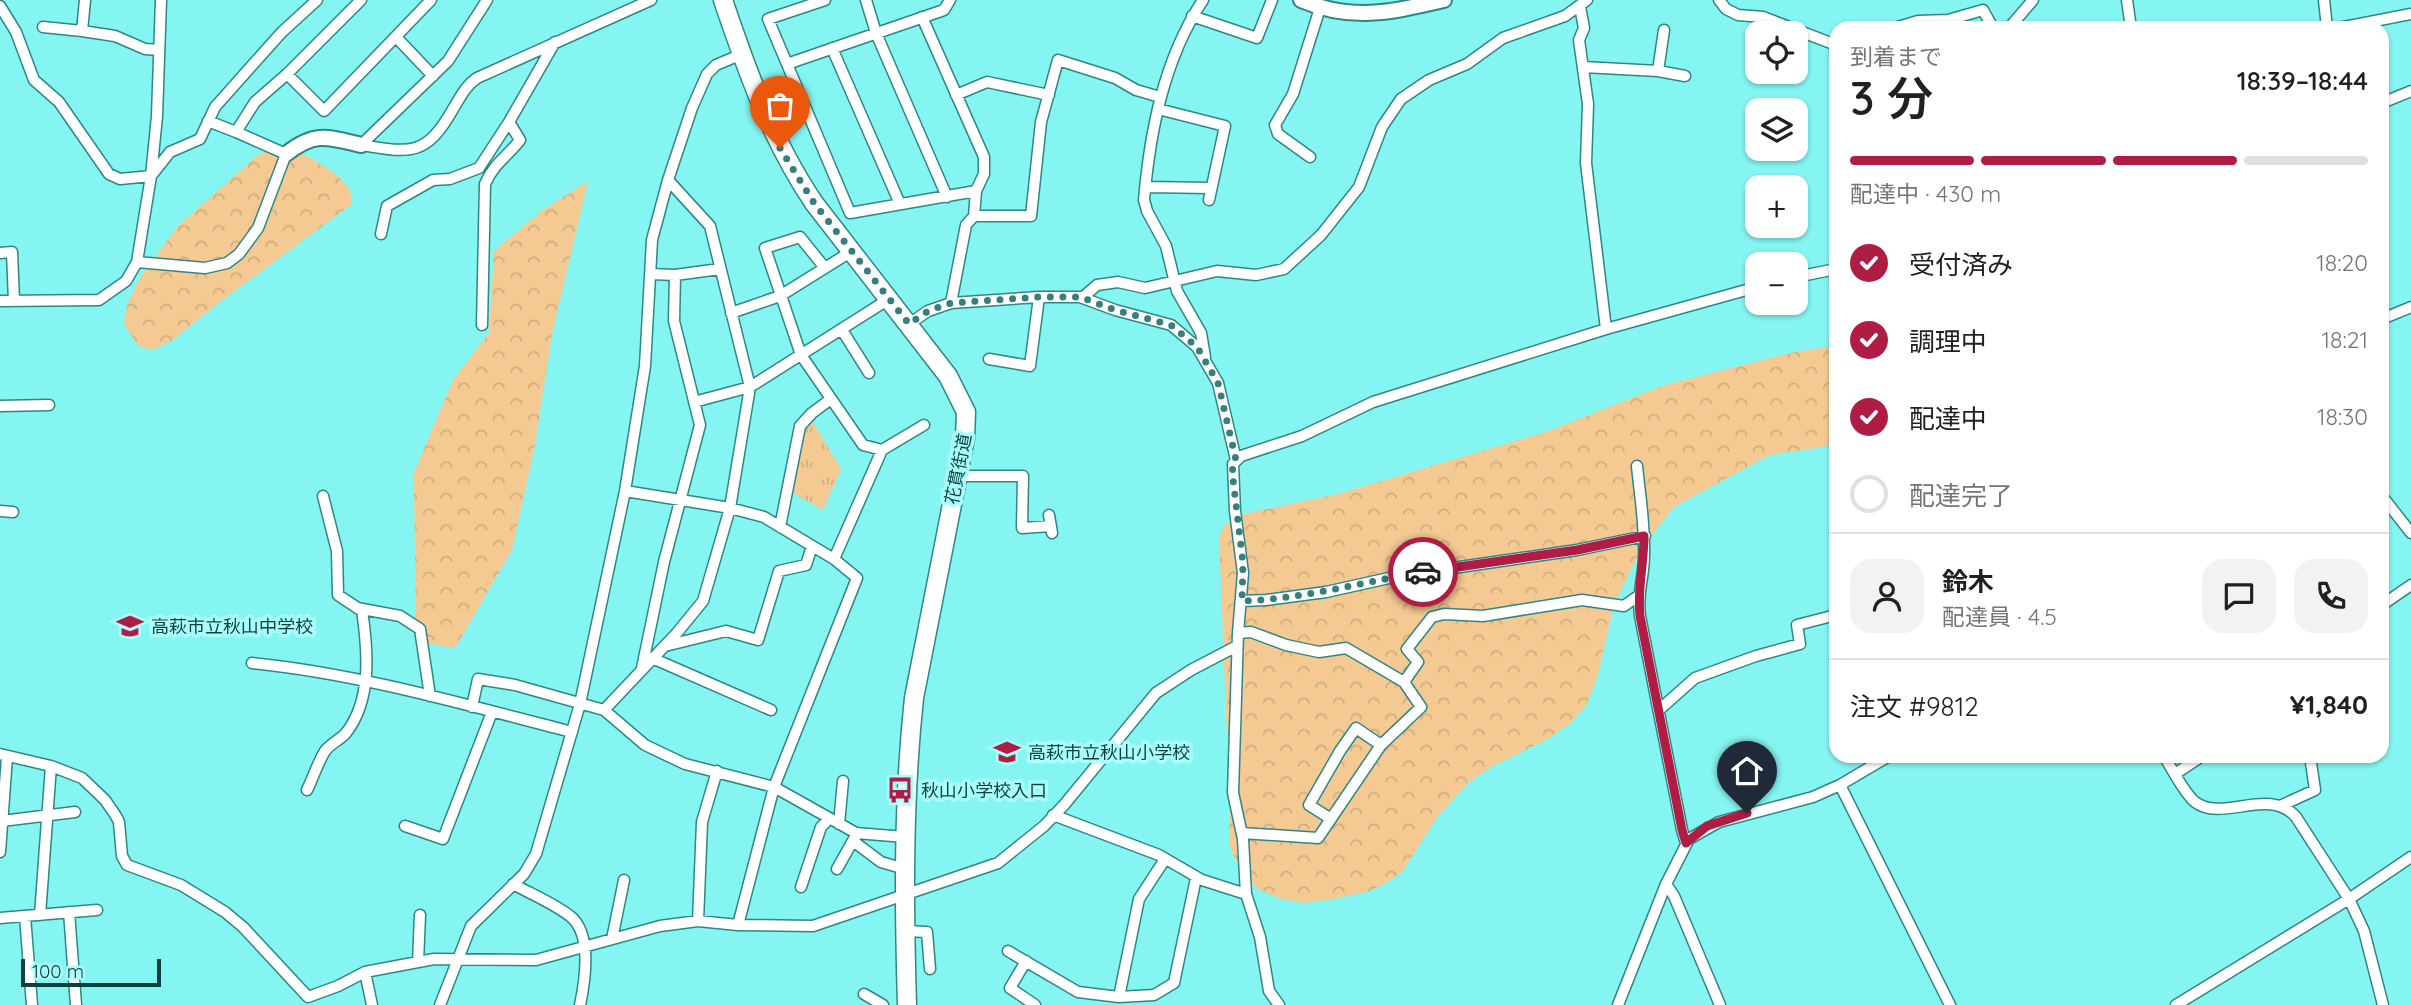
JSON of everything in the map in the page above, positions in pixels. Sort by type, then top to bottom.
[{"type":"highway","name":"花貫街道","points":[[723,0],[768,122],[793,170],[814,203],[948,376],[966,412],[967,425],[914,698],[906,787],[906,1005]]},
{"type":"street","points":[[82,31],[85,0]]},
{"type":"street","points":[[0,301],[99,300],[126,281],[136,262],[151,176],[157,116],[161,0]]},
{"type":"street","points":[[0,6],[16,32],[34,80],[59,102],[109,174],[120,179],[151,176],[170,152],[200,139],[215,107],[282,32],[317,0]]},
{"type":"street","points":[[236,132],[255,102],[361,0]]},
{"type":"street","points":[[287,74],[324,111],[431,0]]},
{"type":"street","points":[[361,145],[448,61],[487,0]]},
{"type":"street","points":[[136,262],[205,268],[227,263],[239,254],[258,228],[286,154],[307,139],[328,137],[397,151],[424,146],[443,127],[470,83],[555,41],[650,0]]},
{"type":"street","points":[[825,0],[768,19],[850,213],[976,191]]},
{"type":"street","points":[[866,0],[876,33],[947,197]]},
{"type":"street","points":[[787,64],[944,10],[950,0]]},
{"type":"street","points":[[1203,0],[1176,48],[1160,97],[1145,206],[1166,246],[1174,282],[1201,333],[1205,361]]},
{"type":"street","points":[[1192,16],[1257,38],[1272,0]]},
{"type":"street","points":[[1301,0],[1341,13],[1374,14],[1444,0]]},
{"type":"street","points":[[1719,0],[1726,9],[1738,15],[1763,17],[1829,42]]},
{"type":"street","points":[[1984,0],[1987,16]]},
{"type":"street","points":[[2015,21],[2034,0]]},
{"type":"street","points":[[2127,0],[2130,21]]},
{"type":"street","points":[[2324,0],[2326,21]]},
{"type":"street","points":[[1583,3],[1584,28],[1579,40],[1587,104],[1586,163],[1606,329]]},
{"type":"street","points":[[1082,298],[1097,285],[1118,282],[1145,288],[1217,271],[1256,275],[1284,269],[1321,235],[1359,187],[1382,127],[1401,99],[1429,80],[1467,64],[1503,38],[1565,16],[1583,3]]},
{"type":"street","points":[[1310,157],[1278,134],[1275,125],[1293,94],[1320,8]]},
{"type":"street","points":[[1933,21],[1948,20],[1983,10],[1990,21]]},
{"type":"street","points":[[2375,21],[2411,14]]},
{"type":"street","points":[[922,18],[985,161],[984,174],[976,191],[974,216],[966,225],[951,303]]},
{"type":"street","points":[[43,27],[116,36],[145,49],[159,50]]},
{"type":"street","points":[[1658,71],[1664,30]]},
{"type":"street","points":[[396,37],[433,76]]},
{"type":"street","points":[[381,234],[387,206],[433,180],[450,179],[479,168],[509,122],[555,41]]},
{"type":"street","points":[[832,48],[900,204]]},
{"type":"street","points":[[440,1005],[471,926],[524,874],[536,855],[580,704],[625,491],[645,366],[652,240],[668,180],[692,108],[707,74],[716,65],[742,54]]},
{"type":"street","points":[[974,216],[1031,216],[1041,122],[1058,61],[1115,78],[1136,90],[1160,97]]},
{"type":"street","points":[[1583,67],[1658,71],[1685,76]]},
{"type":"street","points":[[956,95],[987,82],[1049,95]]},
{"type":"street","points":[[2389,100],[2411,91]]},
{"type":"street","points":[[1158,109],[1225,126],[1209,200]]},
{"type":"street","points":[[208,121],[286,154]]},
{"type":"street","points":[[482,325],[485,184],[492,168],[511,152],[520,140],[509,122]]},
{"type":"street","points":[[604,710],[703,601],[730,508],[750,387],[710,226],[668,180]]},
{"type":"street","points":[[1146,187],[1212,188]]},
{"type":"street","points":[[825,268],[800,237],[765,248],[801,355],[863,445],[882,450]]},
{"type":"street","points":[[731,313],[780,296],[852,251]]},
{"type":"street","points":[[0,253],[12,253],[14,301]]},
{"type":"street","points":[[650,274],[675,275],[720,269]]},
{"type":"street","points":[[1808,275],[1829,270]]},
{"type":"street","points":[[642,669],[664,562],[700,425],[674,321],[675,275]]},
{"type":"street","points":[[1236,460],[1302,436],[1373,402],[1606,329],[1745,290]]},
{"type":"street","points":[[989,359],[1030,366],[1039,297]]},
{"type":"street","points":[[909,324],[928,311],[951,303],[1039,297],[1082,298],[1171,325],[1189,339],[1218,383],[1236,460],[1232,471],[1243,563],[1237,646],[1233,793],[1242,833],[1246,894],[1261,937],[1269,991],[1279,1005]]},
{"type":"street","points":[[694,402],[750,387],[889,299]]},
{"type":"street","points":[[2389,316],[2411,307]]},
{"type":"street","points":[[842,330],[869,373]]},
{"type":"street","points":[[780,527],[800,426],[831,399]]},
{"type":"street","points":[[0,407],[49,405]]},
{"type":"street","points":[[835,559],[882,450],[924,425]]},
{"type":"street","points":[[1637,466],[1644,536],[1644,566],[1638,596],[1644,642],[1686,843]]},
{"type":"street","points":[[957,476],[1023,476],[1022,528],[1051,525]]},
{"type":"street","points":[[625,491],[730,508],[764,517],[835,559],[857,578],[774,787],[738,925]]},
{"type":"street","points":[[307,790],[326,750],[346,733],[357,712],[366,681],[367,640],[362,611],[338,595],[337,551],[323,496]]},
{"type":"street","points":[[2389,505],[2411,533]]},
{"type":"street","points":[[0,511],[13,512]]},
{"type":"street","points":[[1242,601],[1326,592],[1398,576],[1577,550],[1644,536]]},
{"type":"street","points":[[664,646],[726,631],[758,640],[779,571],[806,565],[812,546]]},
{"type":"street","points":[[2389,599],[2411,585]]},
{"type":"street","points":[[1404,681],[1418,662],[1406,649],[1432,617],[1444,614],[1483,616],[1582,600],[1624,606],[1638,596]]},
{"type":"street","points":[[356,608],[400,616],[420,629],[430,696]]},
{"type":"street","points":[[1659,710],[1695,678],[1756,656],[1800,644],[1797,625],[1829,617]]},
{"type":"street","points":[[1238,633],[1251,632],[1286,645],[1319,652],[1346,648],[1404,681],[1422,707],[1381,745],[1318,838],[1242,833]]},
{"type":"street","points":[[0,852],[3,755],[51,765],[82,778],[111,806],[119,822],[120,849],[127,864],[181,885],[225,912],[243,927],[310,1001],[365,972],[418,962],[459,958],[536,960],[660,926],[698,921],[738,925],[813,926],[998,863],[1053,816],[1156,693],[1191,670],[1237,646]]},
{"type":"street","points":[[652,658],[771,710]]},
{"type":"street","points":[[253,663],[305,668],[366,681],[572,732]]},
{"type":"street","points":[[472,706],[478,679],[515,685],[604,710],[645,745],[685,764],[774,787],[839,824],[881,862],[905,869]]},
{"type":"street","points":[[405,826],[443,839],[492,712]]},
{"type":"street","points":[[1331,819],[1309,804],[1339,751],[1356,728],[1381,745]]},
{"type":"street","points":[[1618,1005],[1666,884],[1686,843],[1697,833],[1719,822],[1801,801],[1839,785],[1877,763]]},
{"type":"street","points":[[2168,763],[2190,797],[2207,807],[2263,804],[2280,806],[2291,811],[2349,899],[2364,931],[2383,1005]]},
{"type":"street","points":[[2175,774],[2192,763]]},
{"type":"street","points":[[2280,806],[2315,790],[2311,763]]},
{"type":"street","points":[[40,915],[51,765]]},
{"type":"street","points":[[698,921],[702,822],[717,771]]},
{"type":"street","points":[[839,824],[843,781]]},
{"type":"street","points":[[1839,785],[1950,1005]]},
{"type":"street","points":[[2,821],[75,812]]},
{"type":"street","points":[[1053,816],[1165,859],[1196,878],[1246,894]]},
{"type":"street","points":[[802,887],[821,827],[829,819]]},
{"type":"street","points":[[855,837],[905,837]]},
{"type":"street","points":[[837,869],[855,837]]},
{"type":"street","points":[[2176,1005],[2349,899],[2411,857]]},
{"type":"street","points":[[1119,997],[1139,899],[1165,859]]},
{"type":"street","points":[[1008,951],[1078,992],[1119,997],[1154,995],[1174,983],[1196,878]]},
{"type":"street","points":[[612,939],[624,880]]},
{"type":"street","points":[[513,884],[572,917],[579,929],[585,946],[586,977],[580,1005]]},
{"type":"street","points":[[1666,884],[1674,895],[1720,1005]]},
{"type":"street","points":[[0,918],[97,910]]},
{"type":"street","points":[[69,912],[76,1005]]},
{"type":"street","points":[[418,962],[420,915]]},
{"type":"street","points":[[25,916],[32,1005]]},
{"type":"street","points":[[905,931],[927,932],[930,969]]},
{"type":"street","points":[[1026,961],[1010,988],[1035,1005]]},
{"type":"street","points":[[365,972],[372,1005]]},
{"type":"street","points":[[863,994],[883,1005]]},
{"type":"green space","points":[[287,146],[324,166],[341,179],[351,193],[351,205],[170,342],[151,350],[138,346],[124,324],[127,305],[138,281],[178,226],[258,155]]},
{"type":"green space","points":[[588,181],[552,335],[534,451],[512,550],[455,648],[416,641],[414,473],[453,380],[489,333],[494,251],[543,210]]},
{"type":"green space","points":[[1829,347],[1829,446],[1770,455],[1674,507],[1640,551],[1614,605],[1598,675],[1587,704],[1572,722],[1548,739],[1493,766],[1468,783],[1436,819],[1403,871],[1385,884],[1367,892],[1303,903],[1278,898],[1256,888],[1238,866],[1229,844],[1219,536],[1225,524],[1244,514],[1338,494],[1546,432],[1665,385],[1795,352]]},
{"type":"green space","points":[[813,422],[841,469],[823,510],[793,493],[801,434]]},
{"type":"way so far","points":[[780,148],[814,203],[909,324],[928,311],[951,303],[1080,297],[1115,310],[1171,325],[1189,339],[1197,347],[1218,383],[1236,460],[1232,471],[1243,563],[1242,601],[1326,592],[1423,572]]},
{"type":"place","name":"高萩市立秋山中学校","points":[[130,626]]},
{"type":"place","name":"高萩市立秋山小学校","points":[[1007,752]]},
{"type":"place","name":"秋山小学校入口","points":[[900,790]]},
{"type":"route","points":[[1423,572],[1577,550],[1624,538],[1644,536],[1644,566],[1638,596],[1640,616],[1686,843],[1707,826],[1747,813]]}]
